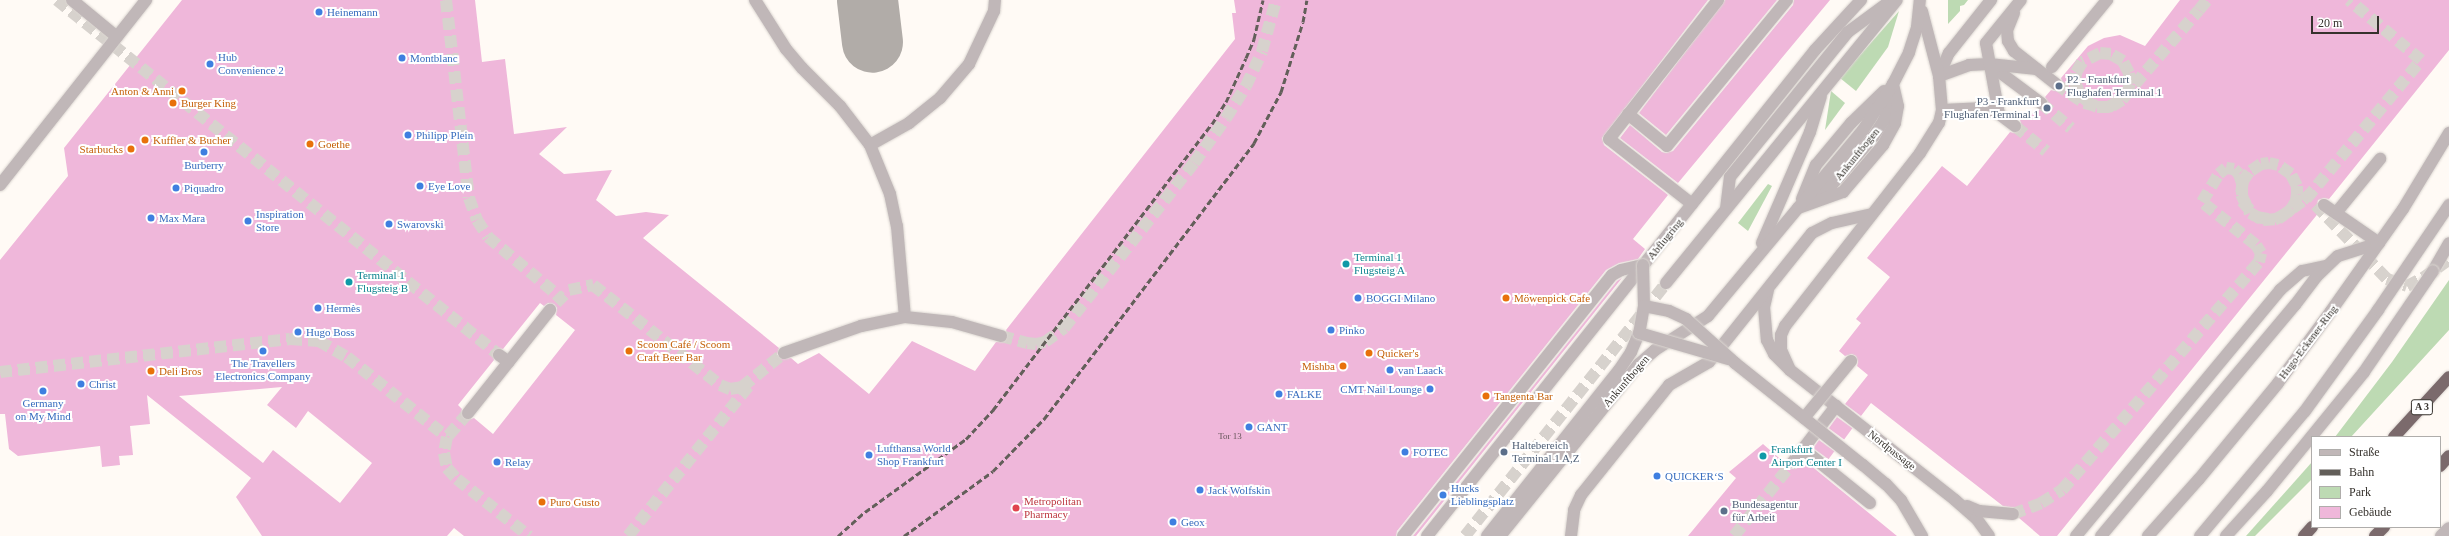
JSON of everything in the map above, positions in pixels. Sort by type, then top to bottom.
[{"type":"highway","name":"A 3","points":[[2395,436],[2449,377]]},
{"type":"highway","points":[[2441,465],[2449,456]]},
{"type":"highway","points":[[2304,536],[2311,528]]},
{"type":"highway","points":[[2375,536],[2383,528]]},
{"type":"street","points":[[72,0],[117,37]]},
{"type":"street","points":[[0,185],[146,0]]},
{"type":"street","points":[[755,0],[786,49],[802,68],[840,106],[870,145],[890,194],[897,226],[905,317]]},
{"type":"street","points":[[870,145],[909,123],[940,98],[969,64],[994,11],[995,0]]},
{"type":"street","points":[[1692,204],[1612,142],[1610,136],[1718,0]]},
{"type":"street","points":[[1628,114],[1667,146],[1787,0]]},
{"type":"street","name":"Abflugring","points":[[1487,536],[1632,352],[1639,333],[1644,306],[1643,265],[1815,50],[1861,0]]},
{"type":"street","points":[[1726,209],[1730,177],[1739,165],[1848,32],[1892,0]]},
{"type":"street","points":[[1666,283],[1825,86],[1897,0]]},
{"type":"street","points":[[1939,76],[1949,53],[1991,0]]},
{"type":"street","points":[[2052,67],[2107,0]]},
{"type":"street","points":[[1790,370],[1781,350],[1781,339],[1784,326],[1933,134],[1942,110],[1939,76],[1920,2]]},
{"type":"street","name":"Ankunftbogen","points":[[1500,536],[1639,364],[1655,350],[1708,316],[1863,130],[1893,84],[1913,42],[1920,2]]},
{"type":"street","points":[[1999,114],[1986,43],[2020,2]]},
{"type":"street","points":[[2020,2],[2007,30],[2008,41],[2014,51],[2056,84]]},
{"type":"street","points":[[1939,76],[1969,65],[1989,64],[2036,69]]},
{"type":"street","points":[[1989,64],[2041,103]]},
{"type":"street","name":"Ankunftbogen","points":[[1798,208],[1842,192],[1883,145],[1895,124],[1898,106],[1893,84]]},
{"type":"street","points":[[1757,256],[1810,132],[1825,86]]},
{"type":"street","points":[[1942,110],[1972,107],[1985,108],[1999,114],[2015,126]]},
{"type":"street","name":"Hugo-Eckener-Ring","points":[[2148,536],[2199,479],[2278,382],[2403,209],[2449,133]]},
{"type":"street","points":[[2336,214],[2380,159]]},
{"type":"street","points":[[2324,205],[2379,243]]},
{"type":"street","points":[[2200,536],[2305,411],[2378,310],[2449,205]]},
{"type":"street","points":[[1571,536],[1574,510],[1581,495],[1669,385],[1708,362],[1801,244],[1819,228],[1872,214]]},
{"type":"street","points":[[2101,536],[2326,266],[2338,256],[2379,243]]},
{"type":"street","points":[[2312,436],[2364,372],[2449,244]]},
{"type":"street","points":[[1403,536],[1612,275],[1621,270],[1643,265]]},
{"type":"street","points":[[1428,536],[1643,265]]},
{"type":"street","points":[[2076,536],[2280,290],[2302,271],[2326,266]]},
{"type":"street","name":"Nordpassage","points":[[1771,283],[1764,307],[1767,340],[1774,354],[1790,370],[1955,500],[1976,518],[1989,536]]},
{"type":"street","points":[[1644,306],[1669,311],[1686,319],[1735,362],[1886,484],[1901,500],[1922,536]]},
{"type":"street","points":[[468,413],[550,310]]},
{"type":"street","points":[[784,353],[861,326],[905,317],[952,322],[1001,336]]},
{"type":"street","points":[[1639,333],[1720,356],[1735,362]]},
{"type":"street","points":[[499,354],[509,362]]},
{"type":"street","points":[[1804,418],[1851,361]]},
{"type":"street","points":[[1793,462],[1836,406]]},
{"type":"street","points":[[2226,536],[2267,491],[2311,437]]},
{"type":"street","points":[[1803,449],[1870,503]]},
{"type":"street","points":[[1955,500],[1978,511],[2013,514]]},
{"type":"street","points":[[2441,536],[2449,528]]},
{"type":"green space","points":[[1948,0],[1968,0],[1964,5],[1960,6],[1960,11],[1948,24]]},
{"type":"green space","points":[[1899,11],[1888,47],[1856,91],[1840,78]]},
{"type":"green space","points":[[1831,91],[1845,103],[1825,130]]},
{"type":"green space","points":[[1768,184],[1772,186],[1748,231],[1738,223]]},
{"type":"green space","points":[[2449,280],[2449,330],[2352,436],[2336,436],[2392,362]]},
{"type":"green space","points":[[2311,463],[2311,480],[2255,536],[2246,536]]},
{"type":"building","points":[[182,0],[475,0],[482,62],[505,59],[514,134],[567,127],[539,154],[564,174],[612,170],[596,200],[616,216],[646,212],[669,215],[643,238],[779,348],[777,355],[779,359],[791,358],[798,364],[819,353],[869,394],[912,341],[975,371],[996,342],[1006,341],[1008,335],[1006,330],[1235,39],[1232,13],[1236,13],[1234,0],[1708,0],[1602,138],[1604,145],[1668,195],[1633,239],[1645,249],[1638,259],[1619,263],[1606,270],[1397,531],[1396,536],[464,536],[454,528],[447,536],[262,536],[236,497],[251,478],[147,395],[150,424],[130,426],[133,455],[119,456],[120,465],[102,467],[100,446],[18,456],[9,449],[5,414],[0,414],[0,260],[68,176],[64,148]],"holes":[[[540,303],[544,306],[548,303],[554,304],[557,308],[556,315],[575,330],[493,434],[474,418],[467,420],[464,419],[461,415],[462,409],[458,405],[494,360],[493,351],[496,348],[503,349]],[[282,387],[267,405],[296,428],[308,411],[372,463],[340,503],[273,450],[263,463],[179,396]]]},
{"type":"building","points":[[1725,0],[1777,0],[1666,135],[1639,113]]},
{"type":"building","points":[[1794,0],[1830,0],[1678,183],[1620,138],[1630,125],[1662,152],[1666,153],[1673,151],[1793,5]]},
{"type":"building","points":[[2180,0],[2449,0],[2449,50],[2329,199],[2324,198],[2318,200],[2317,205],[2320,211],[2057,536],[2040,536],[2019,518],[2020,514],[2018,508],[2003,506],[1871,403],[1861,416],[1845,404],[1868,375],[1857,366],[1858,362],[1856,356],[1852,354],[1845,356],[1839,351],[1861,323],[1856,319],[1890,277],[1867,258],[1942,166],[1967,186],[2010,132],[2014,133],[2021,131],[2022,127],[2020,120],[2025,114],[2029,118],[2036,109],[2041,110],[2047,108],[2048,103],[2045,97],[2051,90],[2055,91],[2062,89],[2063,85],[2061,78],[2088,46],[2104,38],[2120,35],[2145,46]]},
{"type":"building","points":[[1622,278],[1416,536],[1413,536],[1617,281]]},
{"type":"building","points":[[1837,417],[1852,428],[1844,439],[1829,428]]},
{"type":"building","points":[[1819,440],[1834,451],[1828,459],[1813,448]]},
{"type":"building","name":"Frankfurt Airport Center I","points":[[1763,444],[1792,469],[1796,469],[1804,460],[1897,536],[1688,536],[1736,478],[1729,472]]},
{"type":"taxiway","points":[[867,0],[872,42]]},
{"type":"tunnel","points":[[57,0],[499,355]]},
{"type":"tunnel","points":[[446,0],[469,198],[477,220],[488,237],[561,298]]},
{"type":"tunnel","points":[[1001,336],[1036,344],[1045,342],[1064,328],[1194,163],[1226,118],[1246,86],[1262,51],[1276,0]]},
{"type":"tunnel","points":[[2056,84],[2084,103],[2102,107],[2107,107],[2112,106],[2122,100],[2125,96],[2127,92],[2130,84],[2129,73],[2123,61],[2111,54],[2100,53],[2082,62],[2076,73],[2075,82],[2080,95],[2091,104],[2097,107],[2109,107],[2123,98],[2199,10],[2207,0]]},
{"type":"tunnel","points":[[2013,514],[2041,503],[2062,490],[2259,262],[2261,253],[2256,245],[2202,202],[2219,174],[2226,168],[2234,169],[2239,174],[2242,183],[2242,201],[2256,217],[2274,220],[2287,213],[2292,208],[2296,201],[2297,186],[2291,174],[2278,165],[2269,163],[2261,164],[2249,172],[2243,181],[2241,194],[2250,213],[2263,220],[2278,219],[2306,199],[2421,60],[2349,0]]},
{"type":"tunnel","points":[[2041,103],[2071,128]]},
{"type":"tunnel","points":[[2015,126],[2046,151]]},
{"type":"tunnel","points":[[2303,192],[2387,279],[2407,286],[2423,278],[2449,260]]},
{"type":"tunnel","points":[[1465,536],[1666,283]]},
{"type":"tunnel","points":[[556,303],[569,290],[593,285],[720,385],[730,389],[742,387],[784,353]]},
{"type":"tunnel","points":[[0,372],[290,339],[319,341],[347,357],[447,437]]},
{"type":"tunnel","points":[[628,536],[751,383]]},
{"type":"tunnel","points":[[468,413],[447,437],[444,453],[447,468],[457,479],[529,536]]},
{"type":"tunnel","points":[[1734,536],[1793,462]]},
{"type":"railway","points":[[838,536],[865,512],[966,439],[993,410],[1212,124],[1226,102],[1254,39],[1263,0]]},
{"type":"railway","points":[[904,536],[993,471],[1044,419],[1254,143],[1281,92],[1303,22],[1307,0]]},
{"type":"place","name":"Heinemann","points":[[319,12]]},
{"type":"place","name":"Montblanc","points":[[402,58]]},
{"type":"place","name":"Hub Convenience 2","points":[[210,64]]},
{"type":"place","name":"P2 - Frankfurt Flughafen Terminal 1","points":[[2059,86]]},
{"type":"place","name":"Anton & Anni","points":[[182,91]]},
{"type":"place","name":"Burger King","points":[[173,103]]},
{"type":"place","name":"P3 - Frankfurt Flughafen Terminal 1","points":[[2047,108]]},
{"type":"place","name":"Philipp Plein","points":[[408,135]]},
{"type":"place","name":"Kuffler & Bucher","points":[[145,140]]},
{"type":"place","name":"Goethe","points":[[310,144]]},
{"type":"place","name":"Starbucks","points":[[131,149]]},
{"type":"place","name":"Burberry","points":[[204,152]]},
{"type":"place","name":"Eye Love","points":[[420,186]]},
{"type":"place","name":"Piquadro","points":[[176,188]]},
{"type":"place","name":"Max Mara","points":[[151,218]]},
{"type":"place","name":"Inspiration Store","points":[[248,221]]},
{"type":"place","name":"Swarovski","points":[[389,224]]},
{"type":"place","name":"Terminal 1 Flugsteig A","points":[[1346,264]]},
{"type":"place","name":"Terminal 1 Flugsteig B","points":[[349,282]]},
{"type":"place","name":"BOGGI Milano","points":[[1358,298]]},
{"type":"place","name":"Möwenpick Cafe","points":[[1506,298]]},
{"type":"place","name":"Hermès","points":[[318,308]]},
{"type":"place","name":"Pinko","points":[[1331,330]]},
{"type":"place","name":"Hugo Boss","points":[[298,332]]},
{"type":"place","name":"The Travellers Electronics Company","points":[[263,351]]},
{"type":"place","name":"Scoom Café / Scoom Craft Beer Bar","points":[[629,351]]},
{"type":"place","name":"Quicker's","points":[[1369,353]]},
{"type":"place","name":"Mishba","points":[[1343,366]]},
{"type":"place","name":"van Laack","points":[[1390,370]]},
{"type":"place","name":"Deli Bros","points":[[151,371]]},
{"type":"place","name":"Christ","points":[[81,384]]},
{"type":"place","name":"CMT Nail Lounge","points":[[1430,389]]},
{"type":"place","name":"Germany on My Mind","points":[[43,391]]},
{"type":"place","name":"FALKE","points":[[1279,394]]},
{"type":"place","name":"Tangenta Bar","points":[[1486,396]]},
{"type":"place","name":"GANT","points":[[1249,427]]},
{"type":"place","name":"FOTEC","points":[[1405,452]]},
{"type":"place","name":"Haltebereich Terminal 1 A,Z","points":[[1504,452]]},
{"type":"place","name":"Lufthansa World Shop Frankfurt","points":[[869,455]]},
{"type":"place","name":"Frankfurt Airport Center I","points":[[1763,456]]},
{"type":"place","name":"Relay","points":[[497,462]]},
{"type":"place","name":"QUICKER‘S","points":[[1657,476]]},
{"type":"place","name":"Jack Wolfskin","points":[[1200,490]]},
{"type":"place","name":"Hucks Lieblingsplatz","points":[[1443,495]]},
{"type":"place","name":"Puro Gusto","points":[[542,502]]},
{"type":"place","name":"Metropolitan Pharmacy","points":[[1016,508]]},
{"type":"place","name":"Bundesagentur für Arbeit","points":[[1724,511]]},
{"type":"place","name":"Geox","points":[[1173,522]]}]
